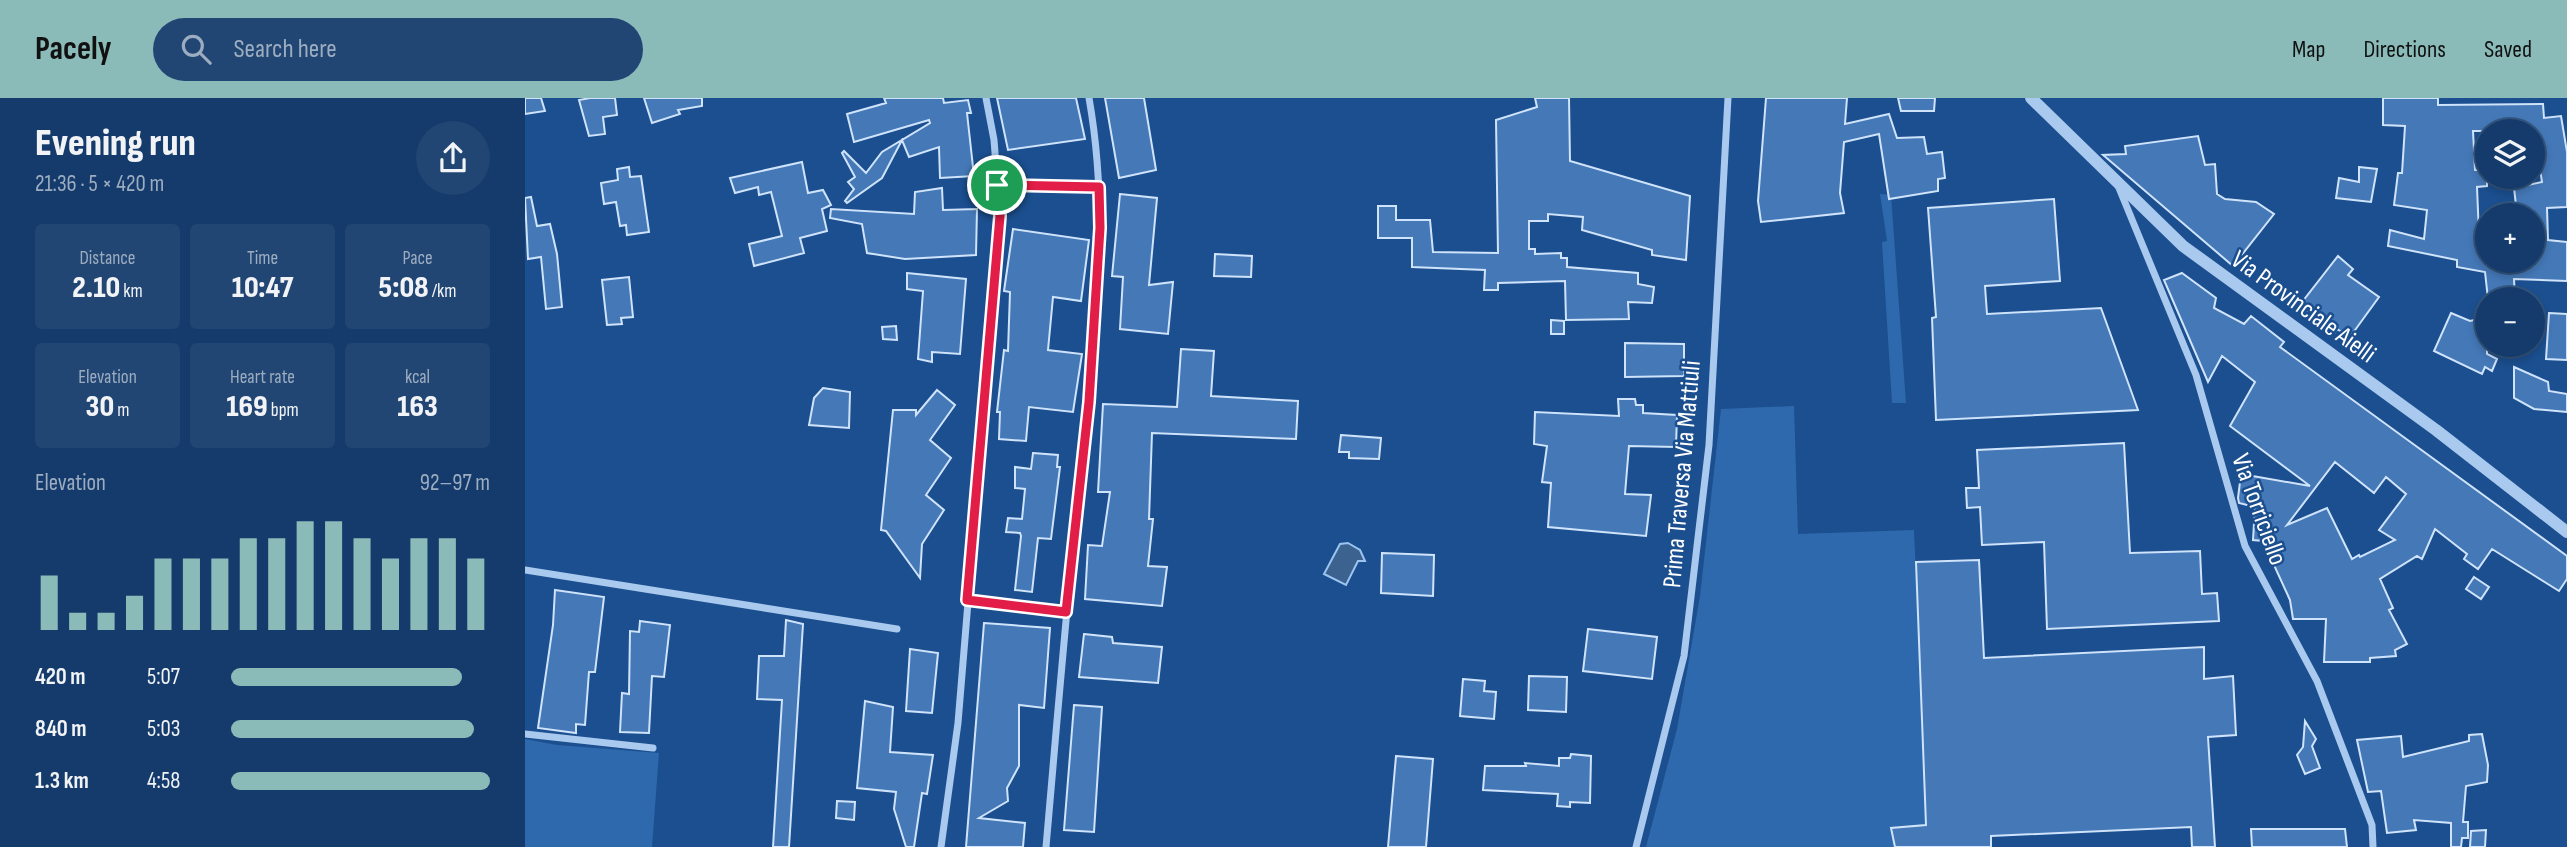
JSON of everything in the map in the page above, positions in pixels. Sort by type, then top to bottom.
[{"type":"street","points":[[940,847],[958,723],[1000,216],[994,140],[986,98]]},
{"type":"street","points":[[1046,847],[1066,612],[1089,402],[1100,228],[1098,148],[1089,98]]},
{"type":"street","name":"Prima Traversa Via Mattiuli","points":[[1636,847],[1684,656],[1709,445],[1728,98]]},
{"type":"street","name":"Via Provinciale Aielli","points":[[2031,98],[2183,246],[2436,430],[2567,531]]},
{"type":"street","name":"Via Torriciello","points":[[2116,181],[2196,375],[2245,546],[2317,681],[2372,825],[2373,847]]},
{"type":"street","points":[[997,185],[1099,187]]},
{"type":"street","points":[[525,570],[897,629]]},
{"type":"street","points":[[967,600],[1066,612]]},
{"type":"street","points":[[525,734],[653,748]]},
{"type":"shaded area","points":[[1880,194],[1891,195],[1906,403],[1892,403],[1882,242],[1887,241]]},
{"type":"shaded area","points":[[1794,406],[1798,534],[1914,530],[1928,847],[1646,847],[1677,729],[1700,596],[1721,409]]},
{"type":"shaded area","points":[[1348,543],[1360,550],[1365,561],[1358,561],[1346,585],[1324,574],[1340,544]]},
{"type":"shaded area","points":[[525,739],[557,745],[659,753],[652,847],[525,847]]},
{"type":"building","points":[[525,98],[541,98],[545,111],[525,114]]},
{"type":"building","points":[[615,98],[617,115],[603,117],[605,134],[589,136],[579,100]]},
{"type":"building","points":[[644,98],[702,98],[702,106],[678,110],[680,114],[652,123]]},
{"type":"building","points":[[884,98],[943,98],[944,103],[968,100],[974,176],[940,178],[939,147],[909,157],[902,140],[882,178],[847,203],[845,201],[854,189],[848,182],[855,177],[842,153],[844,151],[866,173],[882,152],[930,123],[929,120],[854,142],[847,114],[886,103]]},
{"type":"building","points":[[997,98],[1076,98],[1085,139],[1008,150]]},
{"type":"building","points":[[1105,98],[1144,98],[1156,170],[1119,178]]},
{"type":"building","points":[[1535,98],[1569,98],[1570,161],[1690,196],[1686,260],[1652,255],[1652,250],[1582,230],[1583,217],[1548,214],[1548,221],[1529,221],[1529,249],[1535,249],[1535,254],[1561,253],[1561,258],[1567,258],[1567,267],[1638,273],[1638,284],[1654,287],[1652,303],[1628,302],[1629,319],[1566,320],[1565,281],[1498,283],[1498,290],[1484,290],[1485,270],[1412,267],[1412,238],[1378,238],[1378,206],[1396,206],[1396,220],[1430,220],[1433,252],[1498,253],[1496,120],[1537,107]]},
{"type":"building","points":[[1766,98],[1847,98],[1845,124],[1889,114],[1897,138],[1924,137],[1927,154],[1942,152],[1945,178],[1938,179],[1938,191],[1889,199],[1879,134],[1844,142],[1840,193],[1844,213],[1761,222],[1758,201]]},
{"type":"building","points":[[1898,98],[1935,98],[1934,111],[1901,111]]},
{"type":"building","points":[[2383,98],[2438,98],[2438,105],[2543,104],[2544,118],[2561,116],[2567,152],[2567,207],[2547,208],[2548,240],[2567,242],[2567,281],[2514,279],[2514,287],[2487,287],[2485,273],[2545,273],[2545,203],[2516,203],[2514,189],[2545,189],[2545,119],[2475,119],[2473,131],[2478,203],[2475,203],[2475,270],[2457,267],[2457,260],[2388,246],[2390,230],[2424,239],[2427,210],[2394,205],[2398,173],[2402,173],[2405,126],[2383,125]]},
{"type":"building","points":[[2198,136],[2205,165],[2215,164],[2217,194],[2225,199],[2256,202],[2274,214],[2233,266],[2103,155],[2126,154],[2125,146]]},
{"type":"building","points":[[802,162],[808,193],[823,190],[831,205],[822,209],[827,231],[800,238],[804,253],[754,266],[749,244],[782,236],[771,192],[759,195],[758,187],[735,193],[730,178]]},
{"type":"building","points":[[629,167],[630,177],[641,176],[649,232],[627,235],[626,225],[620,226],[616,202],[604,204],[601,183],[618,180],[617,169]]},
{"type":"building","points":[[2359,167],[2377,169],[2371,202],[2336,198],[2339,178],[2359,182]]},
{"type":"building","points":[[942,188],[943,210],[977,209],[976,255],[905,259],[867,253],[862,224],[830,218],[831,209],[914,214],[915,192]]},
{"type":"building","points":[[1120,194],[1157,198],[1149,285],[1173,282],[1168,334],[1120,329],[1123,277],[1112,276]]},
{"type":"building","points":[[531,197],[537,226],[550,224],[557,254],[562,307],[546,309],[541,257],[528,259],[525,198]]},
{"type":"building","points":[[2054,199],[2060,281],[1985,286],[1987,314],[2101,308],[2138,410],[1936,420],[1932,318],[1936,317],[1928,208]]},
{"type":"building","points":[[1013,229],[1089,240],[1081,301],[1053,297],[1048,350],[1082,354],[1073,412],[1029,407],[1026,441],[999,439],[1000,412],[997,412],[1004,350],[1008,351],[1010,292],[1004,291]]},
{"type":"building","points":[[1215,254],[1252,256],[1251,277],[1214,276]]},
{"type":"building","points":[[2338,256],[2353,269],[2348,275],[2379,297],[2350,337],[2337,329],[2335,332],[2299,306]]},
{"type":"building","points":[[907,273],[966,279],[960,354],[932,352],[932,362],[918,359],[923,291],[907,289]]},
{"type":"building","points":[[2182,273],[2216,298],[2214,308],[2244,324],[2251,316],[2284,342],[2280,347],[2567,556],[2567,579],[2559,591],[2492,549],[2478,569],[2464,559],[2467,554],[2435,529],[2422,559],[2417,556],[2380,579],[2393,608],[2389,610],[2407,644],[2395,650],[2396,656],[2370,658],[2370,662],[2324,662],[2326,619],[2293,619],[2290,600],[2263,541],[2253,540],[2255,507],[2239,503],[2238,498],[2241,474],[2310,486],[2230,426],[2255,382],[2222,356],[2208,382],[2164,280]],"holes":[[[2335,462],[2374,493],[2386,477],[2406,494],[2379,530],[2395,540],[2360,557],[2359,555],[2352,559],[2327,508],[2287,525]]]},
{"type":"building","points":[[629,277],[633,317],[621,318],[622,324],[607,325],[602,280]]},
{"type":"building","points":[[2451,313],[2470,321],[2475,320],[2475,357],[2497,359],[2492,371],[2485,367],[2482,374],[2434,351]]},
{"type":"building","points":[[2549,313],[2567,314],[2567,360],[2546,359]]},
{"type":"building","points":[[1551,320],[1564,321],[1564,334],[1551,334]]},
{"type":"building","points":[[896,326],[897,340],[883,339],[882,327]]},
{"type":"building","points":[[1625,343],[1684,344],[1684,376],[1625,377]]},
{"type":"building","points":[[1181,349],[1214,351],[1211,396],[1298,401],[1296,439],[1152,433],[1149,519],[1153,519],[1148,566],[1167,567],[1162,606],[1085,599],[1088,545],[1102,546],[1110,492],[1098,492],[1103,404],[1177,407]]},
{"type":"building","points":[[2514,367],[2548,382],[2549,391],[2567,394],[2567,412],[2534,409],[2514,398]]},
{"type":"building","points":[[823,388],[850,392],[849,428],[809,425],[814,398]]},
{"type":"building","points":[[937,390],[955,405],[930,440],[951,458],[926,495],[944,510],[922,544],[920,578],[886,531],[881,530],[893,410],[916,410],[916,415]]},
{"type":"building","points":[[1618,399],[1635,399],[1636,405],[1643,405],[1643,413],[1677,415],[1676,447],[1629,446],[1625,494],[1651,495],[1646,536],[1548,527],[1551,483],[1542,482],[1547,446],[1534,444],[1535,412],[1619,416]]},
{"type":"building","points":[[1341,435],[1381,438],[1379,459],[1349,458],[1349,452],[1339,452]]},
{"type":"building","points":[[2124,443],[2130,553],[2200,551],[2202,594],[2217,593],[2219,621],[2047,629],[2044,542],[1982,545],[1980,507],[1967,508],[1966,488],[1979,488],[1977,450]]},
{"type":"building","points":[[1033,453],[1058,455],[1057,467],[1060,467],[1051,539],[1038,538],[1032,592],[1015,590],[1021,536],[1020,533],[1006,532],[1008,518],[1022,519],[1025,489],[1015,488],[1015,467],[1031,469]]},
{"type":"building","points":[[1382,553],[1434,555],[1433,596],[1381,593]]},
{"type":"building","points":[[1979,560],[1984,658],[2204,647],[2204,679],[2233,676],[2236,735],[2208,737],[2215,847],[2192,847],[2191,827],[1991,836],[1991,847],[1895,847],[1891,828],[1926,825],[1916,562]]},
{"type":"building","points":[[2474,577],[2489,587],[2481,599],[2466,589]]},
{"type":"building","points":[[555,590],[604,597],[595,672],[589,672],[585,725],[576,724],[576,733],[538,728],[553,625]]},
{"type":"building","points":[[786,620],[803,624],[789,847],[773,847],[782,700],[757,699],[759,656],[784,656]]},
{"type":"building","points":[[640,621],[670,625],[664,677],[652,676],[649,733],[620,732],[622,693],[629,694],[630,631],[639,632]]},
{"type":"building","points":[[984,623],[1050,628],[1044,708],[1019,705],[1019,766],[1007,788],[1008,801],[979,818],[1025,823],[1023,847],[966,847]]},
{"type":"building","points":[[1588,629],[1657,637],[1652,679],[1583,671]]},
{"type":"building","points":[[1084,634],[1112,637],[1113,643],[1162,647],[1158,683],[1079,677]]},
{"type":"building","points":[[910,649],[938,653],[932,713],[906,711]]},
{"type":"building","points":[[1529,676],[1567,677],[1566,712],[1528,710]]},
{"type":"building","points":[[1463,679],[1485,681],[1484,691],[1496,692],[1494,719],[1460,716]]},
{"type":"building","points":[[865,701],[893,707],[890,752],[933,755],[927,794],[922,793],[914,847],[906,847],[894,809],[896,792],[857,788]]},
{"type":"building","points":[[1074,705],[1102,707],[1094,832],[1064,830]]},
{"type":"building","points":[[2305,721],[2316,739],[2312,746],[2320,768],[2305,774],[2297,755],[2303,747]]},
{"type":"building","points":[[2482,734],[2488,765],[2487,782],[2466,786],[2463,822],[2468,822],[2468,838],[2462,838],[2461,847],[2451,847],[2451,823],[2414,820],[2416,830],[2387,833],[2381,791],[2368,792],[2357,740],[2401,736],[2403,757],[2469,741],[2469,735]]},
{"type":"building","points":[[1571,754],[1591,756],[1590,803],[1570,802],[1570,807],[1557,806],[1558,794],[1483,790],[1485,766],[1526,766],[1525,763],[1559,766],[1559,758],[1570,758]]},
{"type":"building","points":[[1396,756],[1433,759],[1426,847],[1388,847]]},
{"type":"building","points":[[837,801],[855,802],[854,820],[836,818]]},
{"type":"building","points":[[2251,829],[2345,829],[2347,847],[2252,847]]},
{"type":"building","points":[[2486,830],[2485,847],[2470,847],[2471,831]]},
{"type":"route","points":[[997,185],[1099,187],[1100,228],[1089,402],[1066,612],[967,600],[1000,216],[997,185]]}]
